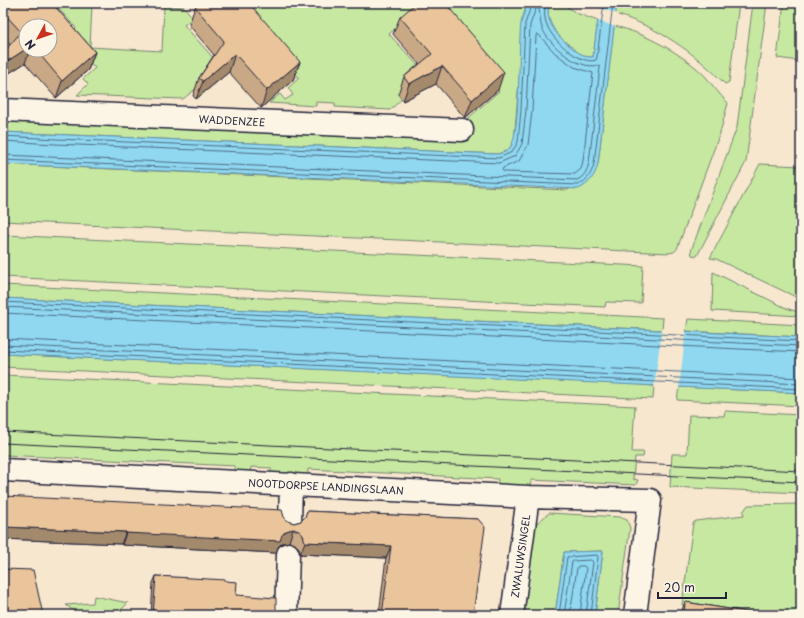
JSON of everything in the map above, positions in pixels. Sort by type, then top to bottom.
[{"type":"street","name":"WADDENZEE","points":[[3,110],[462,130]]},
{"type":"street","name":"NOOTDORPSE LANDINGSLAAN","points":[[3,470],[528,497],[650,500],[635,615]]},
{"type":"street","points":[[290,523],[291,484]]},
{"type":"street","name":"ZWALUWSINGEL","points":[[512,615],[528,497]]},
{"type":"street","points":[[286,615],[288,554]]},
{"type":"green space","points":[[40,3],[92,5],[90,47],[162,51],[164,6],[184,7],[193,18],[184,25],[215,60],[203,72],[204,82],[183,99],[77,95],[88,84],[83,79],[95,68],[68,37],[76,28],[59,9],[50,16]]},
{"type":"green space","points":[[233,3],[424,3],[389,34],[424,72],[410,91],[390,110],[335,107],[335,103],[316,102],[316,106],[269,103],[280,94],[285,100],[293,95],[288,88],[299,78]]},
{"type":"green space","points":[[426,3],[528,3],[525,10],[514,141],[509,149],[498,154],[3,132],[3,119],[464,141],[464,122],[499,91]]},
{"type":"green space","points":[[550,3],[562,3],[576,13],[598,21],[593,57],[581,54],[568,44],[554,29],[549,17],[548,10]]},
{"type":"green space","points":[[617,3],[739,3],[729,82],[725,84],[701,61],[661,33],[631,19],[615,14]]},
{"type":"green space","points":[[753,3],[767,3],[746,162],[697,256],[692,255],[691,251],[737,127]]},
{"type":"green space","points":[[784,3],[801,3],[801,48],[799,61],[777,58]]},
{"type":"green space","points":[[614,26],[638,33],[687,61],[706,77],[728,103],[720,133],[677,249],[674,252],[669,253],[3,221],[3,164],[568,190],[598,164]]},
{"type":"green space","points":[[801,161],[801,298],[716,259],[710,258],[760,164],[800,166]]},
{"type":"green space","points":[[3,235],[643,266],[641,303],[606,302],[605,307],[3,277]]},
{"type":"green space","points":[[713,272],[786,308],[801,313],[801,316],[712,311]]},
{"type":"green space","points":[[3,285],[663,318],[662,330],[3,298]]},
{"type":"green space","points":[[688,319],[801,325],[801,337],[686,331]]},
{"type":"green space","points":[[3,354],[654,386],[653,399],[3,367]]},
{"type":"green space","points":[[3,375],[635,406],[632,452],[644,452],[643,457],[635,457],[633,479],[638,480],[636,485],[531,480],[531,489],[497,487],[498,479],[308,469],[308,478],[271,476],[271,468],[251,467],[250,475],[235,474],[235,466],[3,455]]},
{"type":"green space","points":[[679,387],[801,393],[801,406],[677,400]]},
{"type":"green space","points":[[725,411],[801,415],[801,493],[670,487],[672,454],[687,454],[689,415],[724,416]]},
{"type":"green space","points":[[801,504],[801,615],[740,615],[682,605],[693,523],[696,521],[744,515],[743,512],[748,505]]},
{"type":"green space","points":[[549,513],[620,517],[627,520],[630,528],[618,615],[595,615],[603,551],[564,552],[555,615],[524,615],[536,524]]},
{"type":"green space","points":[[94,596],[128,603],[116,615],[79,615],[66,605],[93,603]]},
{"type":"water","points":[[528,3],[550,3],[548,10],[549,17],[554,29],[578,52],[587,57],[593,57],[600,3],[617,3],[598,164],[592,179],[579,189],[3,164],[3,132],[502,153],[509,149],[513,142],[516,128],[521,23]]},
{"type":"water","points":[[3,298],[801,337],[801,393],[3,354]]},
{"type":"water","points":[[603,551],[595,615],[555,615],[564,552]]},
{"type":"pier","points":[[598,7],[618,14],[616,27],[596,20]]},
{"type":"pier","points":[[662,328],[686,329],[679,389],[654,388]]},
{"type":"building","points":[[3,3],[52,3],[95,52],[62,81],[43,58],[58,58],[58,18],[18,18],[18,29],[3,12]]},
{"type":"building","points":[[200,3],[249,3],[300,62],[267,90],[235,54],[203,81],[199,78],[224,41],[195,7]]},
{"type":"building","points":[[416,3],[445,3],[504,72],[472,100],[442,66],[409,84],[404,77],[432,54],[400,17]]},
{"type":"building","points":[[18,36],[18,54],[3,64],[3,53]]},
{"type":"building","points":[[3,496],[282,510],[284,517],[288,521],[294,523],[301,521],[305,517],[307,511],[478,519],[485,527],[473,615],[382,615],[391,546],[305,542],[303,535],[299,531],[293,529],[286,531],[282,535],[280,541],[126,532],[3,527]]},
{"type":"building","points":[[3,569],[33,570],[43,615],[3,615]]},
{"type":"building","points":[[156,576],[237,582],[236,595],[276,598],[276,615],[153,615]]},
{"type":"building","points":[[685,602],[767,615],[684,615]]},
{"type":"tram line","points":[[3,432],[801,471]]},
{"type":"tram line","points":[[3,443],[801,482]]}]
